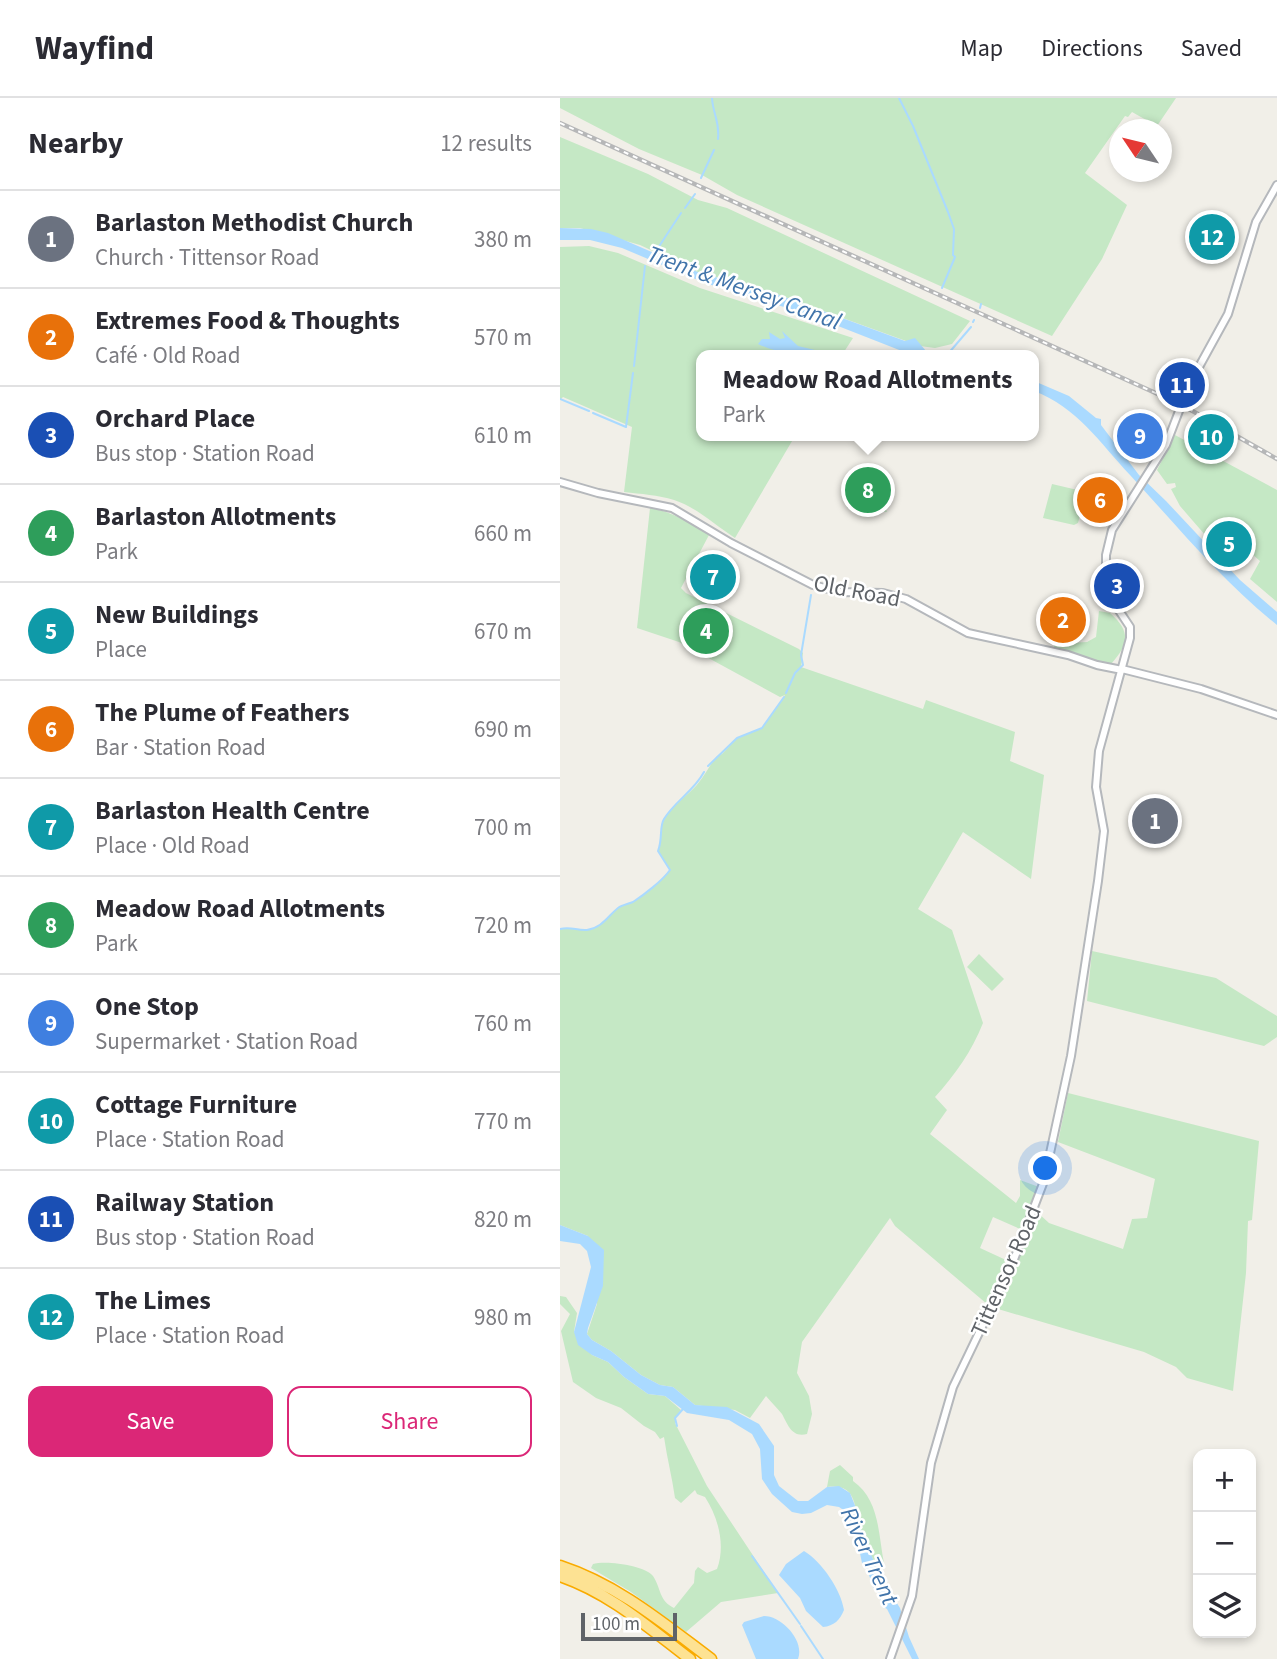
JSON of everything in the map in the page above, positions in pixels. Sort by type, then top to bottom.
[{"type":"highway","points":[[560,1566],[589,1576],[627,1597],[711,1659]]},
{"type":"highway","points":[[560,1576],[592,1589],[616,1604],[690,1659]]},
{"type":"street","name":"Tittensor Road","points":[[890,1659],[907,1614],[914,1584],[931,1463],[953,1387],[1013,1262],[1044,1181],[1067,1079],[1082,998],[1103,844],[1104,831],[1096,787],[1098,758],[1129,644],[1130,626],[1108,592],[1105,567],[1108,544],[1112,530],[1126,505],[1166,445],[1189,385],[1228,314],[1256,222],[1277,185]]},
{"type":"street","name":"Old Road","points":[[560,482],[598,493],[672,508],[743,550],[813,585],[840,592],[895,595],[968,633],[1201,689],[1277,715]]},
{"type":"green space","points":[[560,98],[1176,98],[1162,119],[1144,119],[1132,112],[1123,119],[1109,119],[1109,139],[1085,173],[1127,205],[1102,259],[1052,336],[737,195],[702,175],[639,149],[560,108]]},
{"type":"green space","points":[[560,137],[648,174],[698,200],[727,208],[970,321],[952,344],[935,348],[920,346],[918,343],[771,292],[700,273],[640,245],[580,228],[560,228]]},
{"type":"green space","points":[[589,246],[618,253],[700,288],[853,338],[845,350],[696,350],[696,441],[792,441],[735,538],[682,503],[662,497],[624,492],[632,427],[563,397],[560,400],[560,247]]},
{"type":"green space","points":[[1175,435],[1277,490],[1277,602],[1250,579],[1260,561],[1225,530],[1212,543],[1180,506],[1171,489],[1176,487],[1175,483],[1167,484],[1157,470]]},
{"type":"green space","points":[[869,472],[887,512],[847,508]]},
{"type":"green space","points":[[1052,484],[1086,492],[1078,523],[1074,525],[1043,518]]},
{"type":"green space","points":[[650,508],[674,515],[709,535],[681,588],[686,593],[799,649],[803,653],[801,667],[923,709],[926,700],[1015,732],[1010,761],[1044,775],[1031,879],[963,832],[918,909],[952,930],[983,1023],[962,1062],[935,1097],[947,1110],[930,1134],[1016,1203],[1020,1196],[1020,1180],[1039,1187],[1020,1229],[993,1217],[980,1248],[1006,1260],[987,1304],[895,1226],[890,1218],[802,1342],[797,1373],[809,1396],[812,1414],[807,1434],[802,1435],[791,1430],[782,1414],[766,1396],[750,1418],[735,1410],[695,1405],[673,1387],[660,1385],[641,1375],[592,1340],[587,1334],[597,1304],[588,1236],[560,1225],[560,929],[587,930],[597,927],[618,908],[638,899],[663,878],[670,869],[658,851],[664,819],[697,784],[717,756],[737,738],[762,728],[785,695],[780,697],[679,642],[637,628]]},
{"type":"green space","points":[[1099,611],[1110,613],[1125,633],[1124,645],[1111,664],[1053,649],[1055,644],[1087,642],[1096,637]]},
{"type":"green space","points":[[1092,951],[1216,978],[1277,1016],[1277,1037],[1264,1046],[1087,1001]]},
{"type":"green space","points":[[979,954],[1004,979],[992,991],[967,967]]},
{"type":"green space","points":[[1068,1093],[1259,1141],[1252,1220],[1248,1221],[1246,1273],[1233,1391],[1187,1378],[1176,1367],[1144,1352],[998,1309],[1037,1212],[1049,1223],[1123,1249],[1132,1219],[1147,1218],[1155,1179],[1058,1142]]},
{"type":"green space","points":[[560,1296],[566,1297],[577,1313],[574,1332],[592,1355],[608,1362],[648,1394],[665,1396],[681,1410],[675,1423],[707,1486],[778,1593],[721,1602],[686,1632],[631,1592],[591,1568],[593,1564],[624,1564],[649,1572],[663,1598],[674,1608],[694,1583],[698,1567],[707,1573],[717,1569],[721,1541],[714,1513],[705,1497],[697,1494],[695,1490],[681,1503],[675,1498],[664,1437],[660,1439],[655,1432],[621,1408],[596,1398],[573,1382],[561,1331],[570,1314],[560,1304]]},
{"type":"green space","points":[[840,1465],[853,1477],[853,1481],[862,1489],[873,1508],[884,1563],[876,1566],[849,1493],[837,1487],[827,1487],[830,1471]]},
{"type":"water","name":"Trent & Mersey Canal","points":[[560,228],[591,229],[608,233],[700,273],[771,292],[905,341],[915,338],[925,350],[899,350],[810,315],[705,283],[622,248],[590,240],[560,240]]},
{"type":"water","points":[[782,331],[798,346],[815,350],[775,350],[758,344],[762,339],[770,339],[769,332],[780,339],[785,338]]},
{"type":"water","points":[[1039,383],[1069,396],[1096,418],[1101,419],[1101,425],[1139,475],[1240,580],[1277,612],[1277,625],[1219,572],[1087,427],[1063,406],[1039,393]]},
{"type":"water","name":"River Trent","points":[[560,1225],[588,1236],[604,1250],[603,1286],[587,1334],[592,1340],[641,1375],[660,1385],[673,1387],[695,1405],[727,1407],[759,1424],[774,1446],[774,1475],[779,1486],[798,1501],[808,1501],[827,1487],[839,1486],[850,1493],[861,1530],[880,1576],[900,1608],[919,1659],[912,1659],[887,1609],[882,1606],[862,1563],[848,1513],[839,1507],[827,1505],[811,1513],[792,1512],[772,1494],[762,1479],[760,1449],[752,1434],[729,1420],[687,1413],[665,1396],[648,1394],[608,1362],[578,1345],[574,1332],[591,1267],[587,1251],[580,1244],[560,1241]]},
{"type":"water","points":[[804,1551],[824,1569],[842,1602],[842,1614],[830,1625],[823,1627],[806,1611],[800,1598],[779,1575],[786,1564]]},
{"type":"water","points":[[764,1616],[778,1620],[795,1637],[798,1659],[756,1659],[742,1625]]},
{"type":"waterway","points":[[712,98],[718,139]]},
{"type":"waterway","points":[[899,98],[954,229],[955,257],[942,288]]},
{"type":"waterway","points":[[701,178],[714,150]]},
{"type":"waterway","points":[[685,208],[695,194]]},
{"type":"waterway","name":"Trent & Mersey Canal","points":[[656,251],[681,213]]},
{"type":"waterway","name":"Trent & Mersey Canal","points":[[634,366],[645,266]]},
{"type":"waterway","points":[[980,308],[981,304]]},
{"type":"waterway","points":[[951,350],[971,327]]},
{"type":"waterway","points":[[593,413],[626,427],[633,373]]},
{"type":"waterway","points":[[560,399],[589,411]]},
{"type":"waterway","points":[[786,693],[795,673],[803,665],[801,655],[811,595]]},
{"type":"waterway","points":[[708,766],[737,738],[762,728],[784,697]]},
{"type":"waterway","points":[[560,929],[587,930],[597,927],[618,908],[633,902],[667,874],[670,870],[658,851],[663,822],[704,772]]},
{"type":"waterway","points":[[677,1426],[675,1418],[683,1409]]},
{"type":"waterway","points":[[752,1556],[800,1624]]},
{"type":"waterway","points":[[801,1626],[823,1659]]},
{"type":"railway","points":[[560,123],[1182,405],[1277,459]]},
{"type":"place","name":"The Limes","points":[[1212,237]]},
{"type":"place","name":"Railway Station","points":[[1182,385]]},
{"type":"place","name":"One Stop","points":[[1140,436]]},
{"type":"place","name":"Cottage Furniture","points":[[1211,437]]},
{"type":"place","name":"Meadow Road Allotments","points":[[868,490]]},
{"type":"place","name":"The Plume of Feathers","points":[[1100,500]]},
{"type":"place","name":"New Buildings","points":[[1229,544]]},
{"type":"place","name":"Barlaston Health Centre","points":[[713,577]]},
{"type":"place","name":"Orchard Place","points":[[1117,586]]},
{"type":"place","name":"Extremes Food & Thoughts","points":[[1063,620]]},
{"type":"place","name":"Barlaston Allotments","points":[[706,631]]},
{"type":"place","name":"Barlaston Methodist Church","points":[[1155,821]]}]
